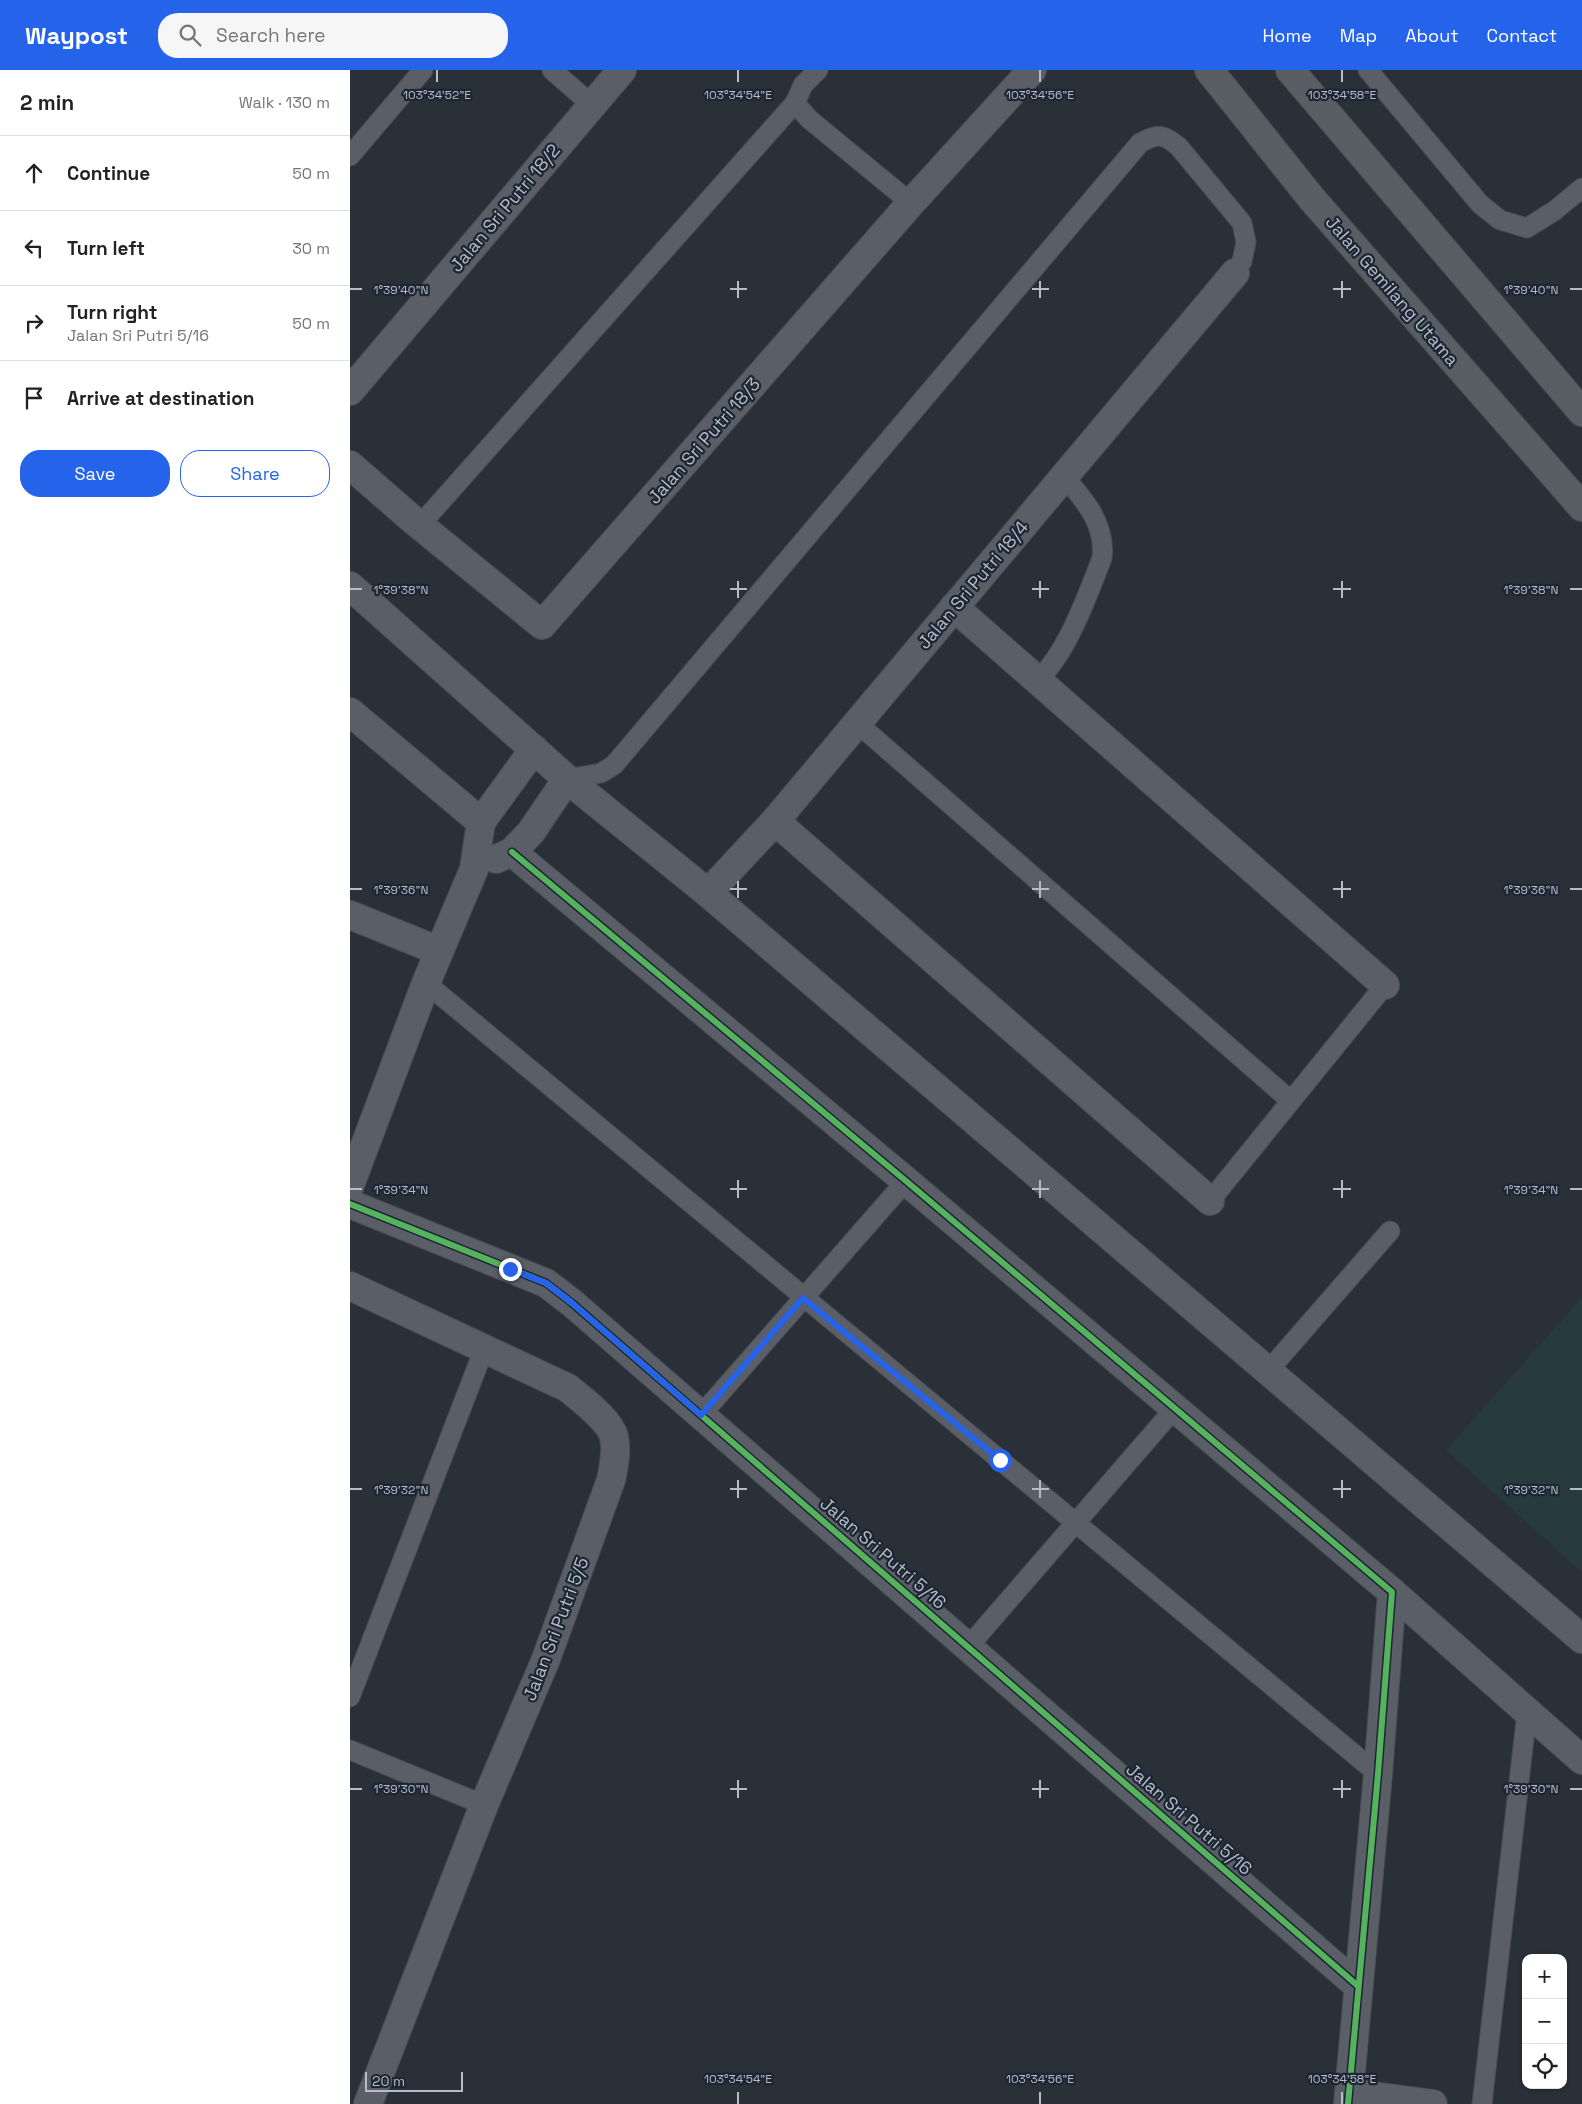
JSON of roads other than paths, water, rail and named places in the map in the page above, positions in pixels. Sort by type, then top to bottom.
[{"type":"main road","name":"Jalan Gemilang Utama","points":[[1209,70],[1312,199],[1582,508]]},
{"type":"main road","points":[[1290,70],[1582,412]]},
{"type":"street","name":"Jalan Sri Putri 18/2","points":[[350,391],[622,70]]},
{"type":"street","name":"Jalan Sri Putri 18/3","points":[[350,465],[542,625],[911,203],[1032,70]]},
{"type":"street","name":"Jalan Sri Putri 18/4","points":[[708,892],[775,821],[1235,273]]},
{"type":"street","points":[[350,586],[534,750],[708,892],[1582,1640]]},
{"type":"street","points":[[954,608],[1385,985]]},
{"type":"street","points":[[350,712],[480,822]]},
{"type":"street","points":[[350,1185],[426,983],[474,869],[480,822],[534,750]]},
{"type":"street","points":[[474,869],[512,852],[530,832],[568,779]]},
{"type":"street","points":[[775,821],[1210,1201]]},
{"type":"street","points":[[512,852],[906,1181],[1392,1592],[1582,1760]]},
{"type":"street","points":[[350,915],[439,951]]},
{"type":"street","name":"Jalan Sri Putri 5/16","points":[[350,1204],[546,1283],[572,1303],[1358,1986]]},
{"type":"street","name":"Jalan Sri Putri 5/5","points":[[350,1286],[568,1388],[597,1412],[614,1435],[615,1456],[612,1480],[546,1659],[484,1805],[368,2104]]},
{"type":"street","points":[[1392,1592],[1349,2098],[1433,2104]]},
{"type":"lane","points":[[350,156],[423,70]]},
{"type":"lane","points":[[552,70],[592,105]]},
{"type":"lane","points":[[420,525],[795,103],[803,85],[818,70]]},
{"type":"lane","points":[[1368,70],[1480,204],[1500,220],[1528,228],[1554,211],[1582,188]]},
{"type":"lane","points":[[795,103],[809,119],[911,203]]},
{"type":"lane","points":[[568,779],[593,775],[614,765],[1140,143],[1154,136],[1168,138],[1179,147],[1242,222],[1246,242],[1242,261],[1235,273]]},
{"type":"lane","points":[[1037,680],[1056,659],[1082,607],[1102,558],[1103,550],[1095,517],[1084,498],[1064,477]]},
{"type":"lane","points":[[857,723],[1291,1101]]},
{"type":"lane","points":[[426,983],[1378,1774]]},
{"type":"lane","points":[[1210,1201],[1385,985]]},
{"type":"lane","points":[[701,1415],[906,1181]]},
{"type":"lane","points":[[1268,1371],[1390,1231]]},
{"type":"lane","points":[[350,1697],[484,1349]]},
{"type":"lane","points":[[968,1647],[1175,1408]]},
{"type":"lane","points":[[1482,2104],[1528,1712]]},
{"type":"lane","points":[[350,1750],[484,1805]]}]
